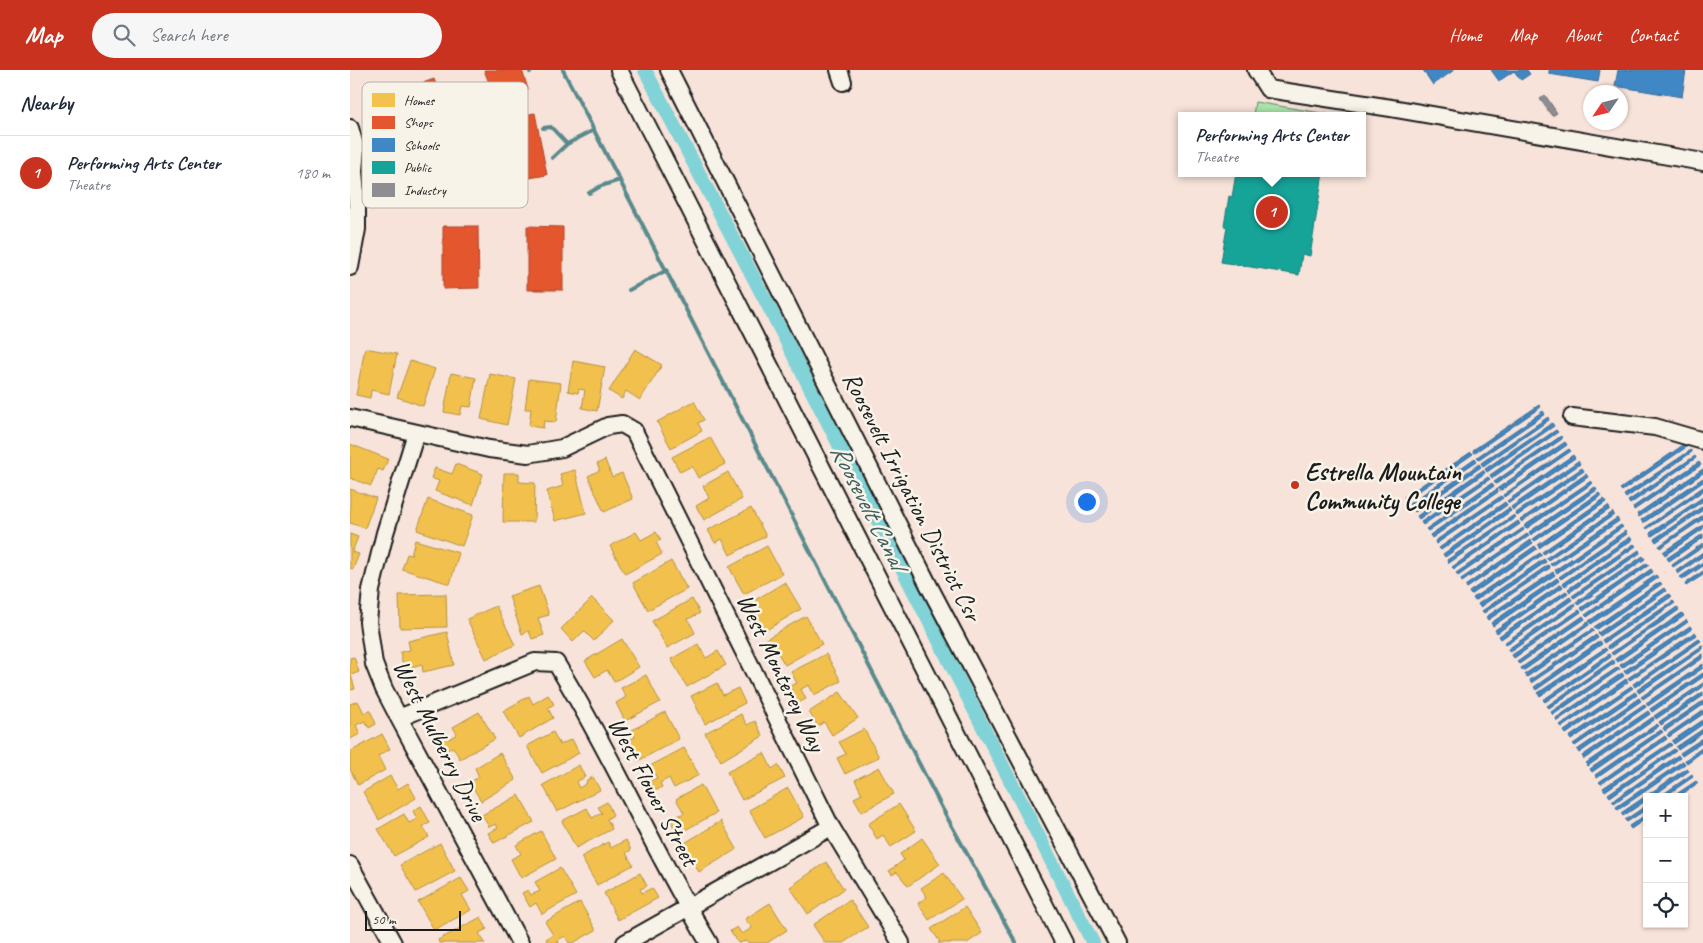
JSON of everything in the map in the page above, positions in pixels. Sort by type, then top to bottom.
[{"type":"street","points":[[619,70],[1064,943]]},
{"type":"street","name":"Roosevelt Irrigation District Csr","points":[[669,70],[929,586],[1117,943]]},
{"type":"street","points":[[1256,70],[1268,89],[1391,108],[1703,162]]},
{"type":"street","points":[[350,128],[356,149],[352,169],[357,204],[357,229],[350,267]]},
{"type":"street","points":[[1572,417],[1655,427],[1703,441]]},
{"type":"street","points":[[350,418],[416,433]]},
{"type":"street","name":"West Monterey Way","points":[[416,433],[528,454],[562,448],[608,426],[622,424],[634,431],[831,827],[901,943]]},
{"type":"street","name":"West Mulberry Drive","points":[[416,433],[385,533],[371,590],[368,622],[374,664],[399,718],[520,943]]},
{"type":"street","name":"West Flower Street","points":[[399,718],[536,662],[556,663],[578,699],[688,908],[709,943]]},
{"type":"street","points":[[625,943],[831,827]]},
{"type":"street","points":[[350,865],[392,943]]},
{"type":"green space","points":[[1255,102],[1315,112],[1254,112]]},
{"type":"building: Homes","points":[[365,348],[397,354],[389,394],[371,390],[370,398],[356,395]]},
{"type":"building: Homes","points":[[635,349],[662,365],[640,400],[626,391],[622,399],[609,391]]},
{"type":"building: Homes","points":[[410,361],[435,369],[423,406],[397,397]]},
{"type":"building: Homes","points":[[573,361],[605,367],[597,411],[582,408],[585,390],[579,389],[578,393],[568,391]]},
{"type":"building: Homes","points":[[451,373],[476,378],[471,407],[462,406],[460,415],[444,412]]},
{"type":"building: Homes","points":[[490,374],[516,379],[507,425],[481,419]]},
{"type":"building: Homes","points":[[529,379],[561,383],[556,422],[544,421],[543,428],[529,426],[531,409],[525,409]]},
{"type":"building: Homes","points":[[694,401],[704,420],[698,423],[702,431],[671,448],[657,422]]},
{"type":"building: Homes","points":[[710,437],[725,464],[698,478],[692,466],[680,472],[672,457]]},
{"type":"building: Homes","points":[[350,444],[388,459],[383,471],[378,469],[371,486],[350,478]]},
{"type":"building: Homes","points":[[605,460],[612,477],[622,473],[633,499],[604,512],[588,476],[600,470],[597,464]]},
{"type":"building: Homes","points":[[456,464],[483,474],[473,505],[435,491],[439,481],[431,478],[435,468],[452,474]]},
{"type":"building: Homes","points":[[575,470],[586,513],[555,521],[547,491],[563,486],[560,474]]},
{"type":"building: Homes","points":[[728,472],[742,499],[704,520],[696,506],[709,498],[703,486]]},
{"type":"building: Homes","points":[[504,473],[519,473],[519,482],[535,483],[534,522],[503,522]]},
{"type":"building: Homes","points":[[350,489],[376,498],[365,528],[350,523]]},
{"type":"building: Homes","points":[[428,499],[473,515],[462,546],[417,530]]},
{"type":"building: Homes","points":[[751,508],[766,536],[730,555],[722,539],[715,543],[708,530]]},
{"type":"building: Homes","points":[[636,532],[641,540],[656,532],[661,540],[656,542],[662,554],[625,574],[610,546]]},
{"type":"building: Homes","points":[[350,534],[358,537],[352,552],[359,554],[353,569],[350,568]]},
{"type":"building: Homes","points":[[415,540],[459,553],[450,584],[402,569],[407,554],[411,555]]},
{"type":"building: Homes","points":[[767,546],[782,574],[744,594],[729,567]]},
{"type":"building: Homes","points":[[671,561],[687,589],[648,610],[633,583]]},
{"type":"building: Homes","points":[[785,582],[801,609],[763,632],[747,605]]},
{"type":"building: Homes","points":[[539,586],[549,615],[538,618],[544,635],[532,639],[529,631],[522,634],[509,596]]},
{"type":"building: Homes","points":[[446,594],[447,627],[400,628],[399,595]]},
{"type":"building: Homes","points":[[592,598],[614,620],[594,641],[584,631],[573,642],[561,629]]},
{"type":"building: Homes","points":[[692,599],[700,613],[688,619],[695,633],[667,648],[652,621]]},
{"type":"building: Homes","points":[[496,606],[515,645],[486,659],[467,619]]},
{"type":"building: Homes","points":[[806,616],[822,644],[785,665],[776,650],[772,653],[764,640]]},
{"type":"building: Homes","points":[[447,632],[454,665],[423,672],[422,664],[404,669],[400,652],[410,650],[408,641]]},
{"type":"building: Homes","points":[[622,639],[639,667],[614,682],[607,670],[595,677],[585,661]]},
{"type":"building: Homes","points":[[698,644],[706,658],[718,651],[726,665],[687,687],[671,659]]},
{"type":"building: Homes","points":[[826,654],[841,681],[814,695],[809,685],[801,689],[806,699],[798,703],[790,686],[797,683],[791,672]]},
{"type":"building: Homes","points":[[354,657],[359,672],[351,675],[355,689],[350,690],[350,658]]},
{"type":"building: Homes","points":[[646,675],[660,702],[625,721],[616,703],[626,697],[621,688]]},
{"type":"building: Homes","points":[[717,683],[723,695],[738,688],[745,703],[705,724],[691,696]]},
{"type":"building: Homes","points":[[840,692],[858,718],[832,735],[824,722],[818,726],[809,712]]},
{"type":"building: Homes","points":[[548,695],[554,704],[548,708],[553,718],[519,738],[503,711],[529,696],[533,704]]},
{"type":"building: Homes","points":[[358,701],[364,713],[370,710],[376,724],[369,728],[365,721],[356,725],[360,734],[350,739],[350,704]]},
{"type":"building: Homes","points":[[479,712],[495,739],[460,759],[453,747],[445,751],[437,737],[445,732],[449,739],[457,734],[453,727]]},
{"type":"building: Homes","points":[[665,712],[679,739],[638,761],[627,741],[635,737],[632,730]]},
{"type":"building: Homes","points":[[741,714],[747,725],[755,721],[763,736],[721,761],[705,733]]},
{"type":"building: Homes","points":[[864,729],[879,757],[845,774],[837,758],[846,754],[839,742]]},
{"type":"building: Homes","points":[[553,732],[560,745],[572,739],[579,753],[542,773],[527,746]]},
{"type":"building: Homes","points":[[382,734],[390,749],[378,756],[385,770],[358,785],[350,769],[350,752]]},
{"type":"building: Homes","points":[[684,748],[699,775],[674,788],[669,778],[660,783],[662,787],[655,791],[650,781],[657,778],[650,766]]},
{"type":"building: Homes","points":[[500,753],[516,780],[481,801],[470,782],[479,777],[475,768]]},
{"type":"building: Homes","points":[[764,753],[772,769],[778,765],[785,778],[742,800],[727,772]]},
{"type":"building: Homes","points":[[579,765],[585,777],[576,782],[579,788],[593,777],[600,790],[557,812],[543,785]]},
{"type":"building: Homes","points":[[879,767],[894,794],[862,812],[854,798],[862,794],[855,780]]},
{"type":"building: Homes","points":[[390,776],[398,789],[408,783],[416,798],[379,820],[363,792]]},
{"type":"building: Homes","points":[[701,785],[716,813],[678,834],[670,820],[684,813],[676,799]]},
{"type":"building: Homes","points":[[788,788],[804,817],[765,838],[749,810]]},
{"type":"building: Homes","points":[[519,795],[534,822],[494,843],[488,833],[498,828],[496,824],[489,827],[482,815]]},
{"type":"building: Homes","points":[[607,802],[613,815],[607,819],[612,829],[576,848],[562,821],[587,808],[592,818],[602,813],[598,807]]},
{"type":"building: Homes","points":[[899,804],[916,831],[891,847],[883,835],[877,839],[868,824]]},
{"type":"building: Homes","points":[[421,806],[430,823],[423,826],[429,837],[394,856],[378,829],[404,814],[409,823],[417,819],[413,811]]},
{"type":"building: Homes","points":[[721,821],[737,849],[699,872],[683,844]]},
{"type":"building: Homes","points":[[541,831],[556,859],[521,878],[511,859],[521,854],[516,845]]},
{"type":"building: Homes","points":[[922,838],[940,864],[908,886],[897,872],[892,875],[889,871],[904,860],[900,854]]},
{"type":"building: Homes","points":[[626,840],[631,850],[626,853],[633,865],[597,885],[581,857],[608,842],[611,848]]},
{"type":"building: Homes","points":[[440,843],[455,871],[416,892],[400,865]]},
{"type":"building: Homes","points":[[826,862],[844,889],[808,914],[790,887]]},
{"type":"building: Homes","points":[[560,868],[576,895],[542,914],[536,903],[530,907],[522,893],[528,890],[531,895],[540,891],[535,882]]},
{"type":"building: Homes","points":[[640,873],[647,886],[640,889],[642,893],[652,888],[658,898],[618,920],[604,893]]},
{"type":"building: Homes","points":[[944,873],[962,899],[929,920],[918,903],[927,897],[921,888]]},
{"type":"building: Homes","points":[[461,878],[469,891],[462,895],[471,910],[434,930],[418,902]]},
{"type":"building: Homes","points":[[850,900],[868,927],[843,943],[825,943],[813,925]]},
{"type":"building: Homes","points":[[580,902],[596,930],[573,943],[569,943],[565,936],[558,940],[559,943],[548,943],[546,939],[553,935],[545,922]]},
{"type":"building: Homes","points":[[770,903],[787,930],[767,943],[748,943],[747,941],[738,943],[730,931],[737,927],[742,934],[752,928],[745,919]]},
{"type":"building: Homes","points":[[965,907],[982,933],[967,943],[938,943],[940,942],[931,929]]},
{"type":"building: Homes","points":[[481,917],[487,929],[479,933],[485,943],[439,943],[438,940]]},
{"type":"building: Shops","points":[[484,70],[522,70],[526,82],[489,82]]},
{"type":"building: Shops","points":[[535,113],[547,175],[528,178],[528,114]]},
{"type":"building: Shops","points":[[443,226],[478,226],[479,288],[443,289]]},
{"type":"building: Shops","points":[[527,226],[563,227],[563,290],[527,290]]},
{"type":"building: Schools","points":[[1423,70],[1454,70],[1433,85]]},
{"type":"building: Schools","points":[[1491,70],[1527,70],[1530,74],[1521,80],[1514,71],[1499,81]]},
{"type":"building: Schools","points":[[1549,70],[1600,70],[1598,82],[1549,74]]},
{"type":"building: Schools","points":[[1618,70],[1686,70],[1682,97],[1628,88],[1628,85],[1615,85]]},
{"type":"building: Schools","points":[[1539,405],[1541,407],[1474,453],[1473,450]]},
{"type":"building: Schools","points":[[1543,411],[1545,414],[1479,459],[1477,457]]},
{"type":"building: Schools","points":[[1548,417],[1549,420],[1483,466],[1481,463]]},
{"type":"building: Schools","points":[[1552,423],[1554,426],[1487,472],[1485,469]]},
{"type":"building: Schools","points":[[1556,430],[1558,432],[1492,478],[1490,475]]},
{"type":"building: Schools","points":[[1561,436],[1562,439],[1496,484],[1494,482]]},
{"type":"building: Schools","points":[[1565,442],[1567,445],[1500,491],[1498,488]]},
{"type":"building: Schools","points":[[1686,443],[1688,446],[1622,491],[1620,489]]},
{"type":"building: Schools","points":[[1569,449],[1571,451],[1504,497],[1503,495]]},
{"type":"building: Schools","points":[[1691,450],[1692,452],[1626,498],[1624,495]]},
{"type":"building: Schools","points":[[1471,452],[1473,454],[1406,500],[1404,497]]},
{"type":"building: Schools","points":[[1573,455],[1575,458],[1509,503],[1507,501]]},
{"type":"building: Schools","points":[[1695,456],[1696,458],[1630,504],[1628,501]]},
{"type":"building: Schools","points":[[1475,458],[1477,461],[1410,506],[1409,504]]},
{"type":"building: Schools","points":[[1578,461],[1580,464],[1513,510],[1511,507]]},
{"type":"building: Schools","points":[[1699,462],[1701,465],[1634,510],[1633,507]]},
{"type":"building: Schools","points":[[1479,464],[1481,467],[1415,512],[1413,510]]},
{"type":"building: Schools","points":[[1582,468],[1584,471],[1517,516],[1516,513]]},
{"type":"building: Schools","points":[[1703,469],[1703,473],[1639,517],[1637,514]]},
{"type":"building: Schools","points":[[1483,470],[1485,473],[1419,519],[1417,516]]},
{"type":"building: Schools","points":[[1586,474],[1588,477],[1522,522],[1520,520]]},
{"type":"building: Schools","points":[[1488,477],[1490,479],[1423,525],[1421,522]]},
{"type":"building: Schools","points":[[1703,478],[1703,482],[1643,523],[1641,520]]},
{"type":"building: Schools","points":[[1591,481],[1593,483],[1526,529],[1524,526]]},
{"type":"building: Schools","points":[[1492,483],[1494,486],[1428,531],[1426,529]]},
{"type":"building: Schools","points":[[1595,487],[1597,490],[1531,535],[1529,532]]},
{"type":"building: Schools","points":[[1703,487],[1703,491],[1647,529],[1646,527]]},
{"type":"building: Schools","points":[[1497,489],[1498,492],[1432,538],[1430,535]]},
{"type":"building: Schools","points":[[1599,493],[1601,496],[1535,541],[1533,539]]},
{"type":"building: Schools","points":[[1501,496],[1503,498],[1436,544],[1435,541]]},
{"type":"building: Schools","points":[[1703,497],[1703,501],[1652,536],[1650,533]]},
{"type":"building: Schools","points":[[1604,499],[1606,502],[1539,548],[1538,545]]},
{"type":"building: Schools","points":[[1505,502],[1507,505],[1441,550],[1439,548]]},
{"type":"building: Schools","points":[[1608,506],[1610,509],[1544,554],[1542,552]]},
{"type":"building: Schools","points":[[1703,506],[1703,510],[1656,542],[1654,539]]},
{"type":"building: Schools","points":[[1509,508],[1511,511],[1445,557],[1443,554]]},
{"type":"building: Schools","points":[[1613,512],[1614,515],[1548,560],[1546,558]]},
{"type":"building: Schools","points":[[1514,515],[1516,517],[1449,563],[1447,560]]},
{"type":"building: Schools","points":[[1703,515],[1703,519],[1660,548],[1659,546]]},
{"type":"building: Schools","points":[[1617,518],[1619,521],[1552,566],[1550,564]]},
{"type":"building: Schools","points":[[1518,521],[1520,524],[1454,569],[1452,567]]},
{"type":"building: Schools","points":[[1621,525],[1623,527],[1557,573],[1555,570]]},
{"type":"building: Schools","points":[[1703,525],[1703,529],[1665,555],[1663,552]]},
{"type":"building: Schools","points":[[1523,528],[1524,530],[1458,576],[1456,573]]},
{"type":"building: Schools","points":[[1625,531],[1627,534],[1561,579],[1559,577]]},
{"type":"building: Schools","points":[[1527,534],[1529,536],[1462,582],[1461,579]]},
{"type":"building: Schools","points":[[1703,534],[1703,538],[1669,561],[1667,558]]},
{"type":"building: Schools","points":[[1630,537],[1632,540],[1565,586],[1563,583]]},
{"type":"building: Schools","points":[[1531,540],[1533,543],[1467,588],[1465,586]]},
{"type":"building: Schools","points":[[1703,543],[1703,547],[1673,567],[1672,565]]},
{"type":"building: Schools","points":[[1634,544],[1636,546],[1570,592],[1568,589]]},
{"type":"building: Schools","points":[[1535,546],[1537,549],[1471,595],[1469,592]]},
{"type":"building: Schools","points":[[1639,550],[1640,553],[1574,598],[1572,596]]},
{"type":"building: Schools","points":[[1703,552],[1703,556],[1678,574],[1676,571]]},
{"type":"building: Schools","points":[[1540,553],[1542,555],[1475,601],[1473,598]]},
{"type":"building: Schools","points":[[1643,556],[1645,559],[1578,605],[1576,602]]},
{"type":"building: Schools","points":[[1544,559],[1546,562],[1480,607],[1478,604]]},
{"type":"building: Schools","points":[[1703,562],[1703,566],[1682,580],[1680,577]]},
{"type":"building: Schools","points":[[1647,563],[1649,565],[1583,611],[1581,608]]},
{"type":"building: Schools","points":[[1548,565],[1550,568],[1484,613],[1482,611]]},
{"type":"building: Schools","points":[[1651,569],[1653,572],[1587,617],[1585,615]]},
{"type":"building: Schools","points":[[1703,571],[1703,575],[1686,586],[1685,584]]},
{"type":"building: Schools","points":[[1553,572],[1555,575],[1488,620],[1486,617]]},
{"type":"building: Schools","points":[[1656,575],[1658,578],[1591,624],[1589,621]]},
{"type":"building: Schools","points":[[1557,578],[1559,581],[1493,626],[1491,623]]},
{"type":"building: Schools","points":[[1660,582],[1662,584],[1596,630],[1594,627]]},
{"type":"building: Schools","points":[[1561,584],[1563,587],[1497,633],[1495,630]]},
{"type":"building: Schools","points":[[1664,588],[1666,591],[1600,636],[1598,633]]},
{"type":"building: Schools","points":[[1566,591],[1568,593],[1501,639],[1499,636]]},
{"type":"building: Schools","points":[[1669,594],[1671,597],[1604,643],[1602,640]]},
{"type":"building: Schools","points":[[1570,597],[1572,600],[1506,645],[1504,643]]},
{"type":"building: Schools","points":[[1673,601],[1675,603],[1609,649],[1607,646]]},
{"type":"building: Schools","points":[[1575,603],[1576,606],[1510,652],[1508,649]]},
{"type":"building: Schools","points":[[1677,607],[1679,610],[1613,655],[1611,653]]},
{"type":"building: Schools","points":[[1579,610],[1581,612],[1514,658],[1512,655]]},
{"type":"building: Schools","points":[[1682,613],[1684,616],[1617,662],[1615,659]]},
{"type":"building: Schools","points":[[1583,616],[1585,619],[1519,664],[1517,662]]},
{"type":"building: Schools","points":[[1686,620],[1688,622],[1622,668],[1620,665]]},
{"type":"building: Schools","points":[[1588,622],[1589,625],[1523,671],[1521,668]]},
{"type":"building: Schools","points":[[1690,626],[1692,629],[1626,674],[1624,671]]},
{"type":"building: Schools","points":[[1592,629],[1594,631],[1527,677],[1525,674]]},
{"type":"building: Schools","points":[[1695,632],[1697,635],[1630,680],[1628,678]]},
{"type":"building: Schools","points":[[1596,635],[1598,638],[1531,683],[1530,680]]},
{"type":"building: Schools","points":[[1699,639],[1701,641],[1635,687],[1633,684]]},
{"type":"building: Schools","points":[[1600,641],[1602,644],[1536,690],[1534,687]]},
{"type":"building: Schools","points":[[1703,645],[1703,649],[1639,693],[1637,690]]},
{"type":"building: Schools","points":[[1605,648],[1607,650],[1540,696],[1538,693]]},
{"type":"building: Schools","points":[[1609,654],[1611,657],[1545,702],[1543,700]]},
{"type":"building: Schools","points":[[1703,654],[1703,658],[1643,699],[1641,697]]},
{"type":"building: Schools","points":[[1613,660],[1615,663],[1549,708],[1547,706]]},
{"type":"building: Schools","points":[[1703,664],[1703,668],[1648,706],[1646,703]]},
{"type":"building: Schools","points":[[1618,667],[1620,669],[1553,715],[1551,712]]},
{"type":"building: Schools","points":[[1622,673],[1624,676],[1557,721],[1556,718]]},
{"type":"building: Schools","points":[[1703,673],[1703,677],[1652,712],[1650,709]]},
{"type":"building: Schools","points":[[1626,679],[1628,682],[1562,727],[1560,725]]},
{"type":"building: Schools","points":[[1703,683],[1703,687],[1656,719],[1654,716]]},
{"type":"building: Schools","points":[[1631,686],[1633,688],[1566,734],[1564,731]]},
{"type":"building: Schools","points":[[1635,692],[1637,695],[1571,740],[1569,737]]},
{"type":"building: Schools","points":[[1703,692],[1703,696],[1661,725],[1659,722]]},
{"type":"building: Schools","points":[[1639,698],[1641,701],[1575,746],[1573,744]]},
{"type":"building: Schools","points":[[1703,701],[1703,705],[1665,731],[1663,728]]},
{"type":"building: Schools","points":[[1644,704],[1646,707],[1579,753],[1577,750]]},
{"type":"building: Schools","points":[[1703,710],[1703,714],[1669,737],[1667,735]]},
{"type":"building: Schools","points":[[1648,711],[1650,714],[1584,759],[1582,756]]},
{"type":"building: Schools","points":[[1653,717],[1654,720],[1588,766],[1586,763]]},
{"type":"building: Schools","points":[[1703,720],[1703,724],[1674,744],[1672,741]]},
{"type":"building: Schools","points":[[1657,724],[1659,726],[1592,772],[1590,769]]},
{"type":"building: Schools","points":[[1703,729],[1703,733],[1678,750],[1676,747]]},
{"type":"building: Schools","points":[[1661,730],[1663,732],[1597,778],[1595,775]]},
{"type":"building: Schools","points":[[1665,736],[1667,739],[1601,784],[1599,782]]},
{"type":"building: Schools","points":[[1703,738],[1703,742],[1682,756],[1680,753]]},
{"type":"building: Schools","points":[[1670,743],[1672,745],[1605,791],[1603,788]]},
{"type":"building: Schools","points":[[1703,747],[1703,751],[1687,763],[1685,760]]},
{"type":"building: Schools","points":[[1674,749],[1676,751],[1610,797],[1608,794]]},
{"type":"building: Schools","points":[[1678,755],[1680,758],[1614,803],[1612,801]]},
{"type":"building: Schools","points":[[1683,761],[1685,764],[1618,810],[1616,807]]},
{"type":"building: Schools","points":[[1687,768],[1689,771],[1657,793],[1650,793]]},
{"type":"building: Schools","points":[[1692,774],[1693,777],[1670,793],[1665,793]]},
{"type":"building: Schools","points":[[1696,781],[1698,783],[1684,793],[1678,793]]},
{"type":"building: Schools","points":[[1643,798],[1643,803],[1623,816],[1621,813]]},
{"type":"building: Schools","points":[[1643,808],[1643,812],[1627,822],[1625,820]]},
{"type":"building: Schools","points":[[1643,817],[1643,821],[1631,829],[1629,826]]},
{"type":"building: Public","points":[[1235,177],[1322,177],[1310,256],[1302,254],[1299,275],[1221,262],[1227,227],[1224,226],[1229,196],[1232,197]]},
{"type":"building: Industry","points":[[1545,95],[1557,113],[1552,116],[1540,99]]},
{"type":"waterway","points":[[530,72],[534,70]]},
{"type":"waterway","points":[[563,70],[942,808],[1016,943]]},
{"type":"waterway","name":"Roosevelt Canal","points":[[645,70],[772,313],[1093,943]]},
{"type":"waterway","points":[[543,128],[551,127],[567,144]]},
{"type":"waterway","points":[[552,158],[567,144],[594,130]]},
{"type":"waterway","points":[[589,193],[601,186],[620,180]]},
{"type":"waterway","points":[[629,290],[667,270]]},
{"type":"place","name":"Performing Arts Center","points":[[1272,212]]},
{"type":"place","name":"Estrella Mountain Community College","points":[[1295,485]]}]
